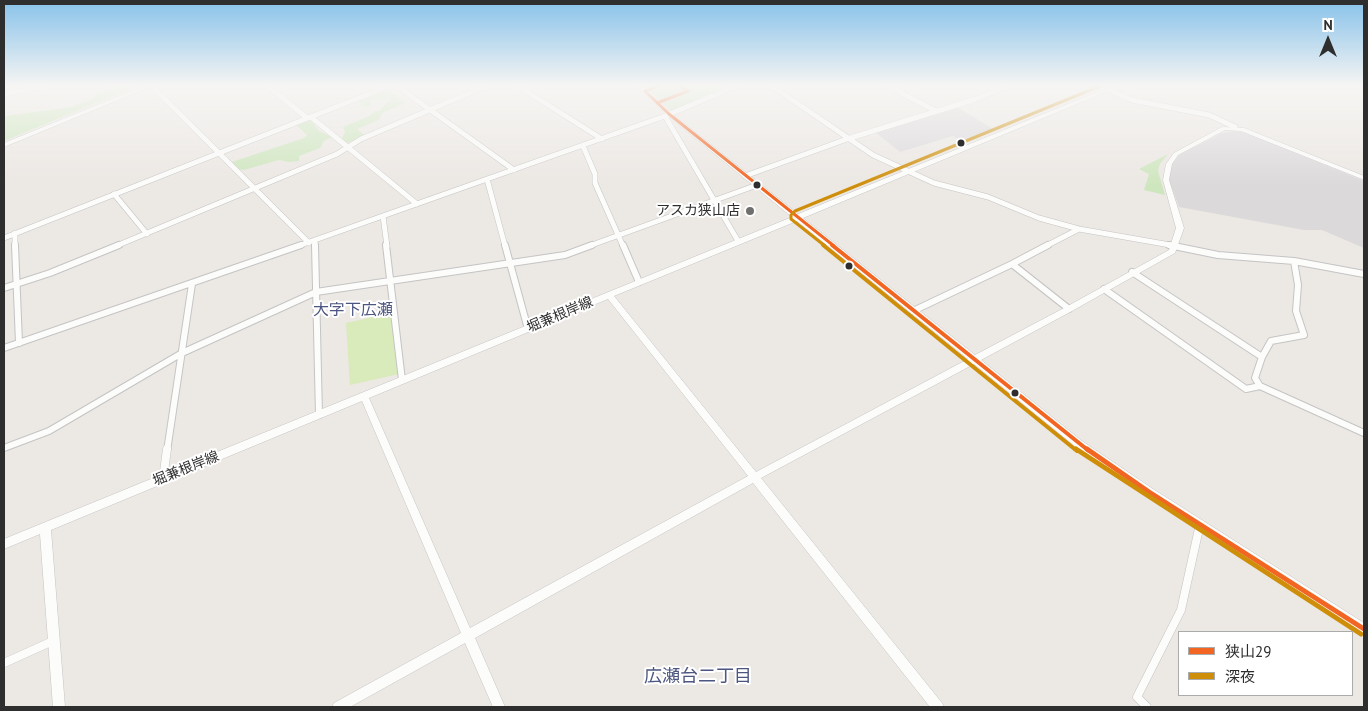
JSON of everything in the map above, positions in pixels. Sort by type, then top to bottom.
[{"type":"street","points":[[4,145],[68,119]]},
{"type":"street","points":[[184,119],[254,189],[312,242],[316,292],[319,415]]},
{"type":"street","points":[[4,238],[306,119]]},
{"type":"street","points":[[311,119],[417,204]]},
{"type":"street","points":[[4,288],[50,273],[147,234],[337,154],[347,147],[409,119]]},
{"type":"street","points":[[443,119],[514,170]]},
{"type":"street","points":[[571,119],[602,139]]},
{"type":"street","points":[[4,348],[312,242],[656,119]]},
{"type":"street","points":[[669,119],[713,202],[738,242]]},
{"type":"street","points":[[672,119],[1079,444],[1364,629]]},
{"type":"street","points":[[819,119],[874,155],[934,183],[988,197],[1039,218],[1079,229],[1218,255],[1294,261],[1364,274]]},
{"type":"street","points":[[745,176],[847,139],[910,119]]},
{"type":"street","name":"堀兼根岸線","points":[[4,544],[1037,119]]},
{"type":"street","points":[[1218,119],[1364,178]]},
{"type":"street","points":[[338,707],[753,478],[972,359],[1069,309],[1172,251],[1180,228],[1166,180],[1169,164],[1176,154],[1224,128],[1235,127]]},
{"type":"street","points":[[583,146],[595,174],[595,183],[639,282]]},
{"type":"street","points":[[487,179],[528,329]]},
{"type":"street","points":[[4,448],[49,431],[182,353],[316,292],[565,255],[757,185]]},
{"type":"street","points":[[114,194],[147,234]]},
{"type":"street","points":[[383,216],[402,380]]},
{"type":"street","points":[[913,311],[1012,264],[1079,229]]},
{"type":"street","points":[[15,233],[19,343]]},
{"type":"street","points":[[1294,261],[1298,285],[1296,311],[1304,336],[1271,341],[1262,357],[1255,378],[1260,386],[1364,433]]},
{"type":"street","points":[[1012,264],[1069,309]]},
{"type":"street","points":[[1132,272],[1262,357]]},
{"type":"street","points":[[164,479],[192,284]]},
{"type":"street","points":[[1104,289],[1246,389],[1260,386]]},
{"type":"street","points":[[609,295],[753,478],[938,707]]},
{"type":"street","points":[[364,396],[500,707]]},
{"type":"street","points":[[1147,707],[1137,697],[1181,610],[1200,524]]},
{"type":"street","points":[[45,526],[59,707]]},
{"type":"street","points":[[4,663],[55,640]]},
{"type":"shaded area","points":[[917,119],[977,119],[995,130],[964,143],[953,136],[900,152],[875,132]]},
{"type":"shaded area","points":[[1234,131],[1247,133],[1364,181],[1364,248],[1322,230],[1304,230],[1179,207],[1169,180],[1171,165],[1179,155],[1222,133]]},
{"type":"green space","points":[[4,119],[57,119],[4,141]]},
{"type":"green space","points":[[310,119],[319,131],[332,137],[324,141],[320,148],[299,156],[299,161],[279,160],[244,170],[238,169],[232,162],[304,138],[307,135],[296,125]]},
{"type":"green space","points":[[361,119],[379,119],[357,129],[365,136],[347,143],[342,138],[345,132],[343,127]]},
{"type":"green space","points":[[1168,154],[1160,164],[1158,171],[1165,195],[1144,190],[1149,174],[1139,169]]},
{"type":"green space","points":[[391,313],[399,374],[350,385],[346,323]]},
{"type":"transit line","name":"狭山29","points":[[675,119],[1079,444],[1149,492],[1364,629]]},
{"type":"transit line","name":"深夜","points":[[1019,119],[795,211],[791,215],[791,219],[1075,449],[1146,497],[1361,634]]},
{"type":"place","name":"アスカ狭山店","points":[[750,211]]},
{"type":"district","name":"大字下広瀬","points":[[353,310]]},
{"type":"district","name":"広瀬台二丁目","points":[[698,677]]}]
